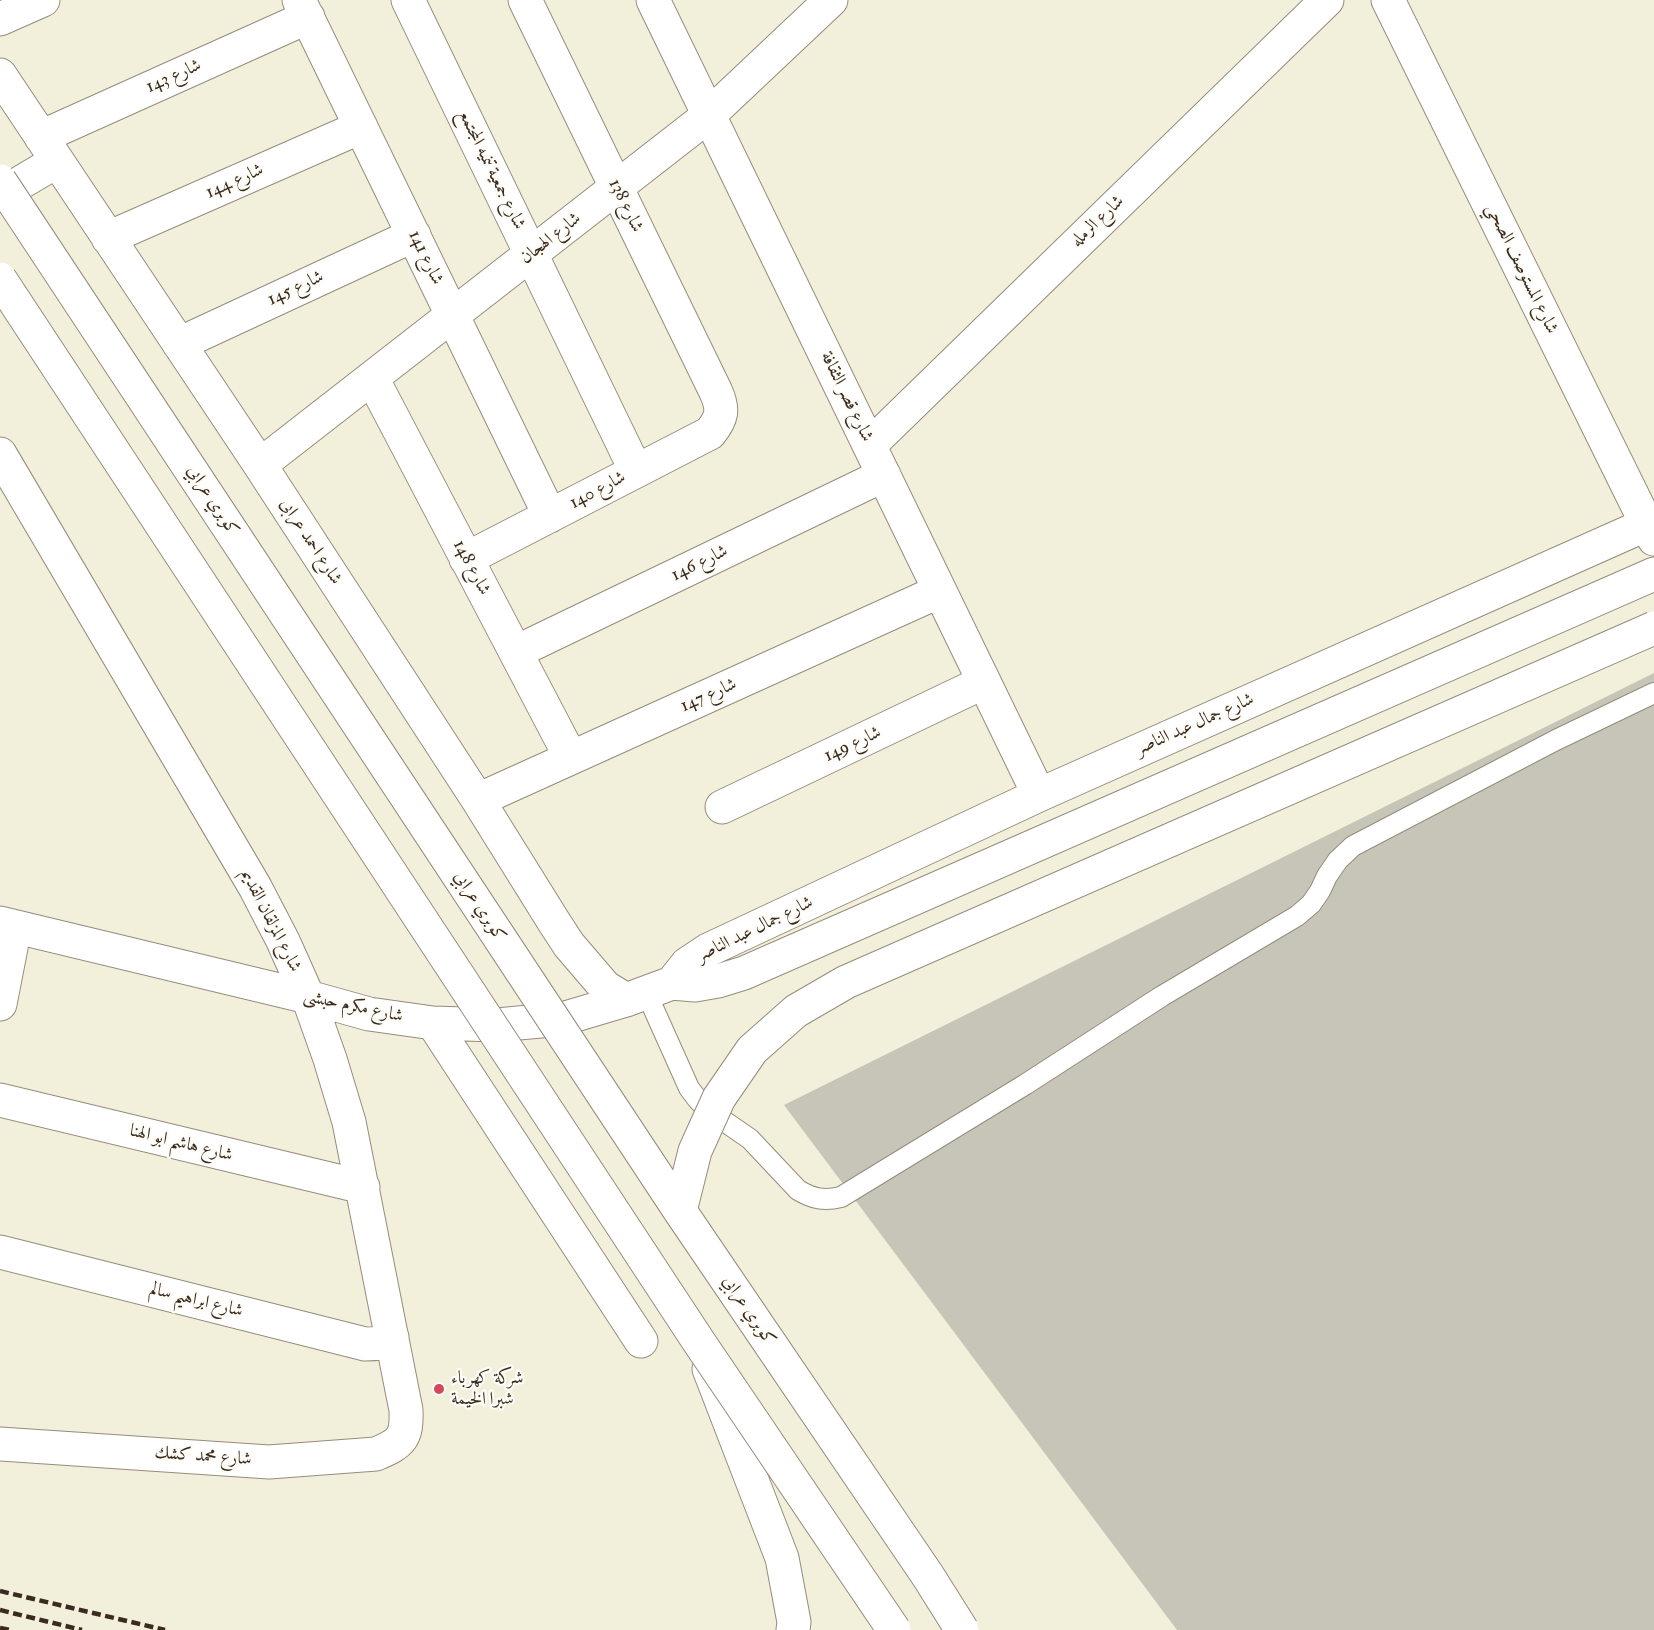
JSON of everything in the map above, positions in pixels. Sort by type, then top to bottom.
[{"type":"street","points":[[0,20],[43,0]]},
{"type":"street","name":"شارع جمعية تنميه المجتمع","points":[[408,0],[636,471]]},
{"type":"street","name":"شارع 138","points":[[525,0],[720,402],[721,414]]},
{"type":"street","name":"شارع قصر الثقافة","points":[[653,0],[1039,795]]},
{"type":"street","name":"شارع الهجان","points":[[260,465],[708,116],[831,0]]},
{"type":"street","name":"شارع الرمله","points":[[870,445],[1327,0]]},
{"type":"street","name":"شارع المستوصف الصحي","points":[[1388,0],[1652,528]]},
{"type":"street","name":"شارع 141","points":[[303,9],[550,516]]},
{"type":"street","name":"شارع 143","points":[[0,195],[49,149],[303,9]]},
{"type":"street","name":"شارع احمد عرابى","points":[[0,75],[260,465],[478,800],[569,945],[605,987],[648,992]]},
{"type":"street","name":"شارع 144","points":[[108,238],[361,127]]},
{"type":"street","name":"كوبري عرابي","points":[[0,181],[680,1211],[928,1576],[962,1630]]},
{"type":"street","name":"شارع 145","points":[[179,345],[414,234]]},
{"type":"street","points":[[0,279],[699,1342],[894,1630]]},
{"type":"street","name":"شارع 148","points":[[372,378],[571,758]]},
{"type":"street","name":"شارع 140","points":[[466,559],[710,433],[721,414]]},
{"type":"street","name":"شارع المزلقان القديم","points":[[0,454],[255,887],[283,941],[308,998],[346,1112],[363,1188],[406,1410],[407,1424],[402,1439]]},
{"type":"street","name":"شارع 146","points":[[516,652],[884,475]]},
{"type":"street","name":"شارع جمال عبد الناصر","points":[[648,992],[708,950],[1039,795],[1652,528]]},
{"type":"street","name":"شارع جمال عبد الناصر","points":[[648,992],[718,981],[744,973],[1654,574]]},
{"type":"street","name":"شارع 147","points":[[478,800],[940,591]]},
{"type":"street","points":[[680,1211],[695,1151],[719,1098],[752,1050],[796,1011],[846,982],[1654,628]]},
{"type":"street","name":"شارع 149","points":[[722,807],[984,682]]},
{"type":"street","points":[[0,1004],[8,925]]},
{"type":"street","name":"شارع مكرم حبشى","points":[[8,925],[369,1014],[433,1023],[497,1025],[561,1018],[648,992]]},
{"type":"street","points":[[433,1023],[641,1341]]},
{"type":"street","name":"شارع هاشم ابو الهنا","points":[[0,1100],[363,1188]]},
{"type":"street","name":"شارع ابراهيم سالم","points":[[0,1252],[365,1344],[379,1343],[392,1337]]},
{"type":"street","points":[[699,1342],[782,1558],[794,1622],[793,1630]]},
{"type":"street","name":"شارع محمد كشك","points":[[0,1444],[269,1462],[376,1454],[390,1449],[402,1439]]},
{"type":"lane","points":[[648,992],[689,1088],[708,1110],[750,1139],[798,1190],[818,1199],[830,1200],[841,1197],[1016,1090],[1162,996],[1297,916],[1311,904],[1338,860],[1353,846],[1556,740],[1654,693]]},
{"type":"shaded area","points":[[1654,673],[1654,1630],[1177,1630],[784,1105]]},
{"type":"railway","points":[[0,1591],[165,1630]]},
{"type":"railway","points":[[0,1610],[82,1630]]},
{"type":"railway","points":[[0,1628],[11,1630]]},
{"type":"place","name":"شركة كهرباء شبرا الخيمة","points":[[439,1389]]}]
